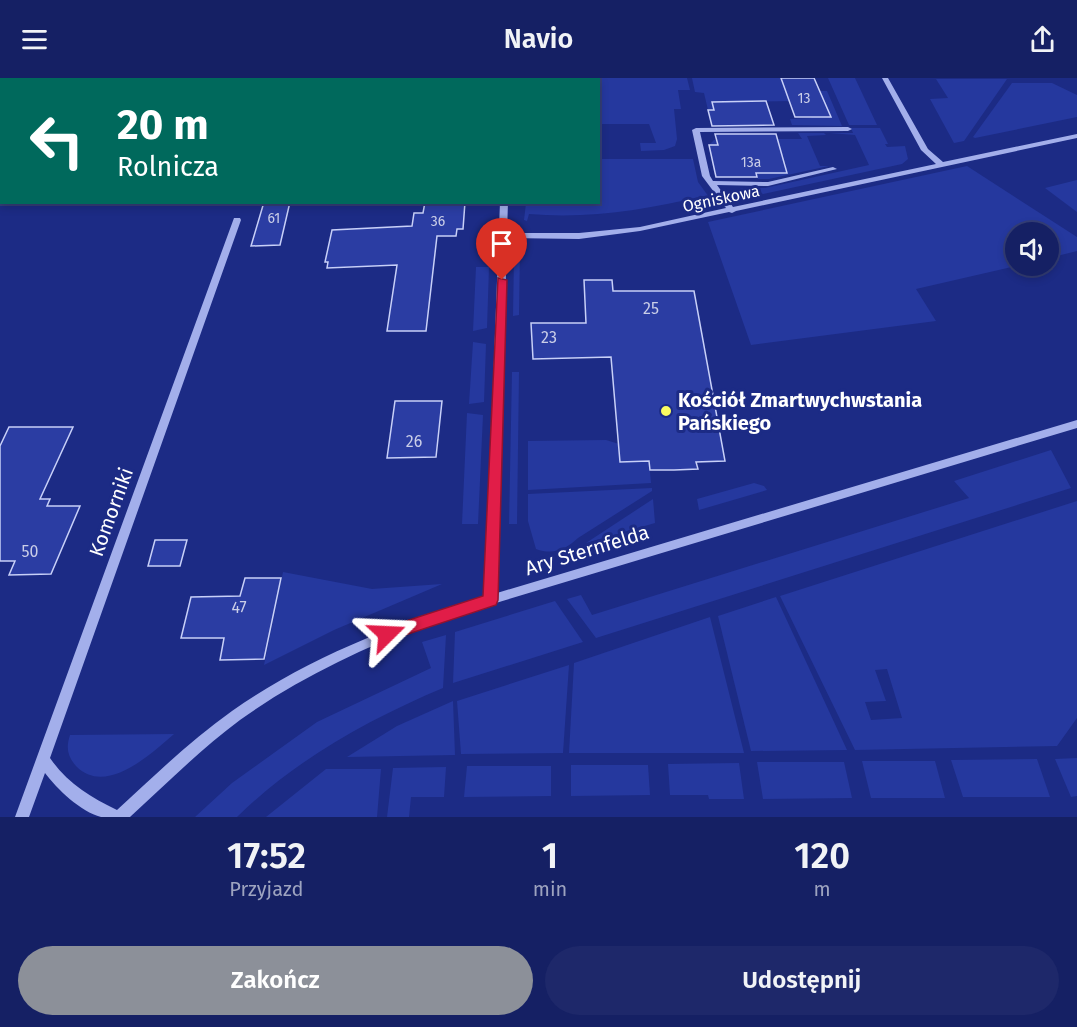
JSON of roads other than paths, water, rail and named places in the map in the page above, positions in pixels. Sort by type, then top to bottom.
[{"type":"street","points":[[885,78],[925,150],[942,165]]},
{"type":"street","points":[[732,211],[706,176],[696,130],[848,129]]},
{"type":"street","name":"Ogniskowa","points":[[503,235],[602,234],[732,211],[1077,136]]},
{"type":"street","points":[[711,183],[768,184],[833,169]]},
{"type":"street","points":[[490,600],[504,204]]},
{"type":"street","name":"Komorniki","points":[[22,817],[237,220]]},
{"type":"street","name":"Ary Sternfelda","points":[[118,817],[182,758],[238,715],[301,676],[376,638],[424,620],[1077,424]]},
{"type":"street","points":[[43,759],[63,786],[94,807],[118,817]]},
{"type":"place","name":"Kościół Zmartwychwstania Pańskiego","points":[[666,411]]}]
